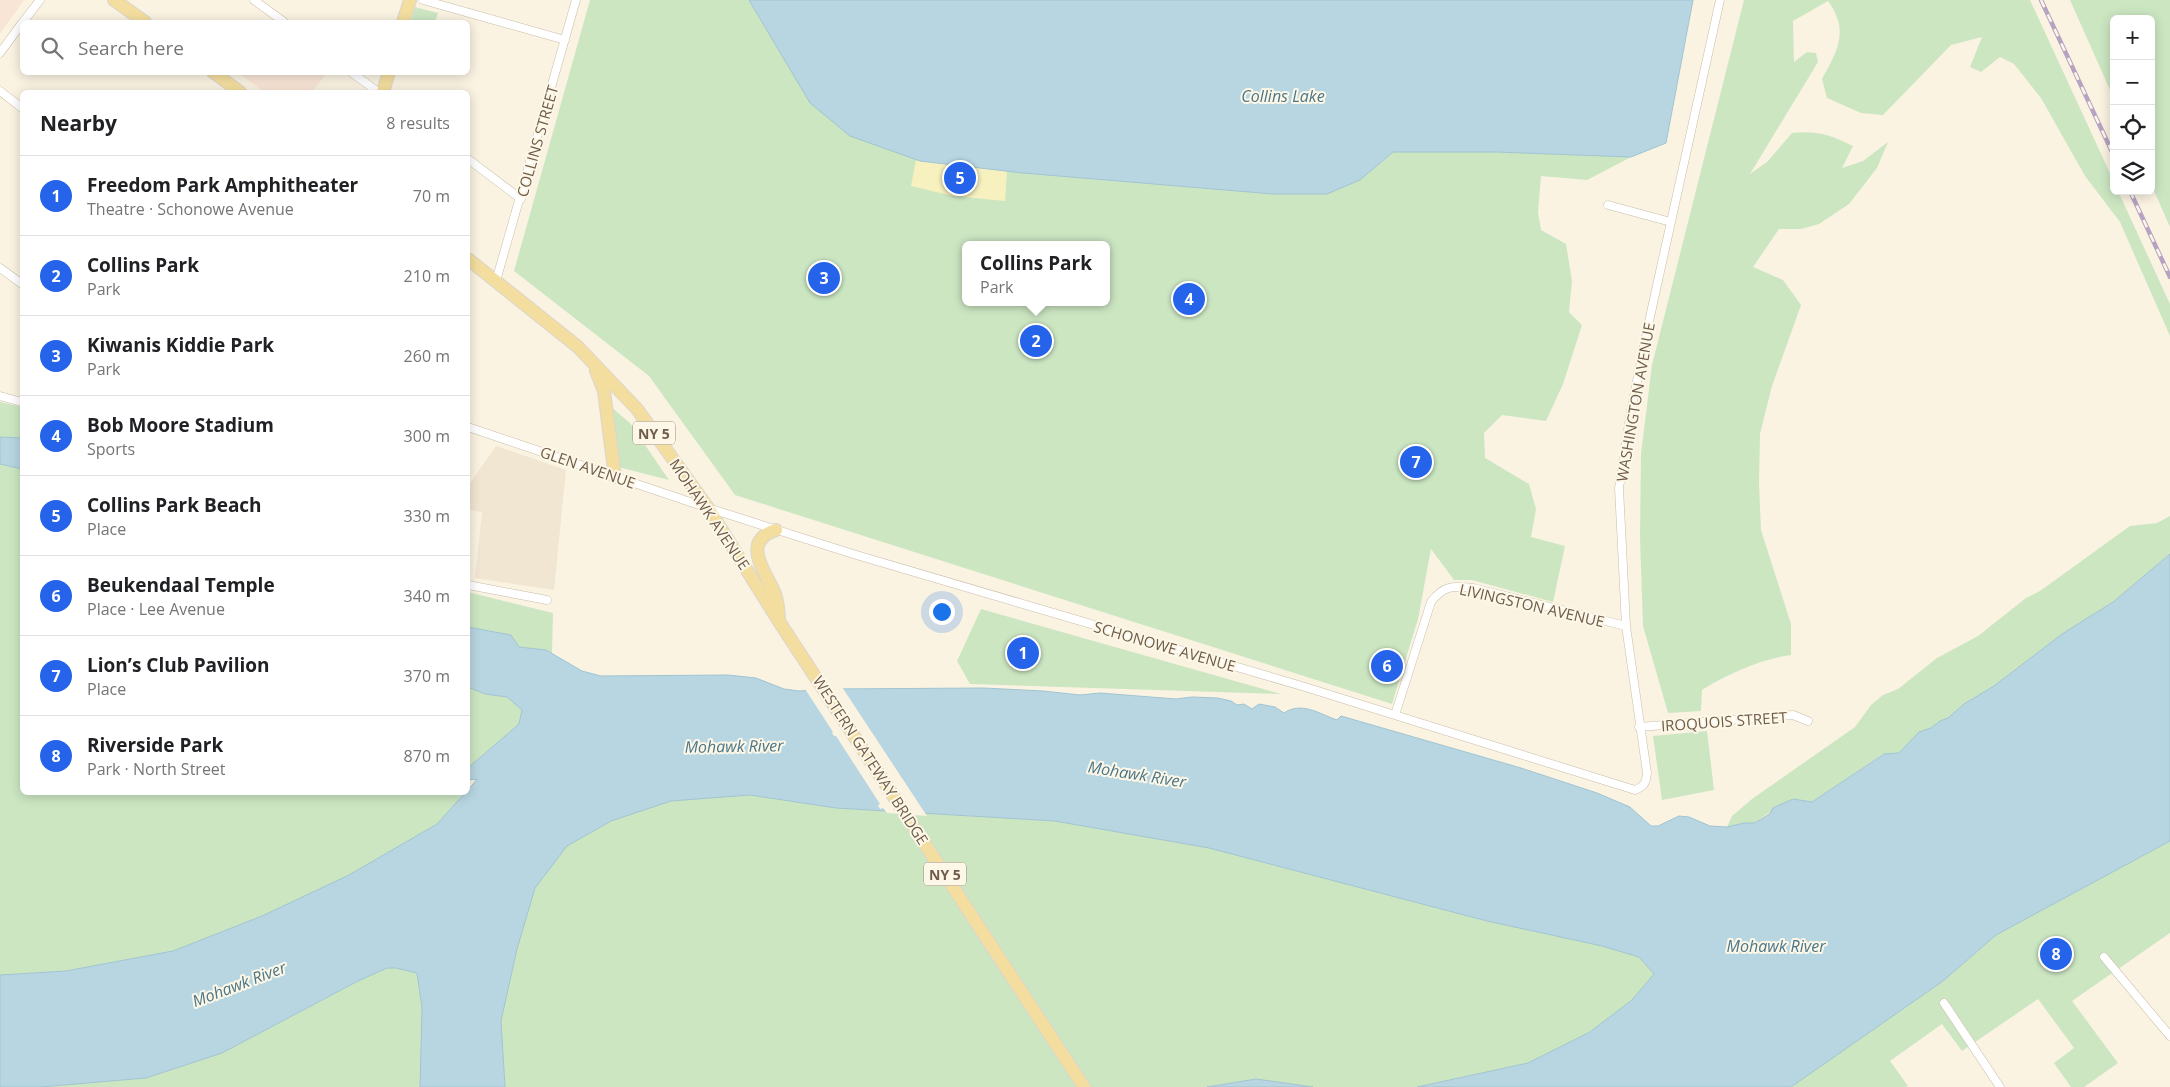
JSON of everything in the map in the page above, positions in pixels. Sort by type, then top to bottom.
[{"type":"main road","points":[[114,0],[142,20]]},
{"type":"main road","points":[[404,20],[410,0]]},
{"type":"main road","points":[[217,75],[237,90]]},
{"type":"main road","points":[[384,90],[388,75]]},
{"type":"main road","name":"MOHAWK AVENUE","points":[[470,262],[578,347],[637,409],[708,508],[806,660]]},
{"type":"main road","points":[[594,364],[604,391],[615,477]]},
{"type":"main road","points":[[776,530],[767,532],[761,537],[757,548],[762,572],[776,595],[780,622]]},
{"type":"main road","name":"WESTERN GATEWAY BRIDGE","points":[[806,660],[1084,1087]]},
{"type":"street","points":[[25,20],[40,0]]},
{"type":"street","points":[[254,0],[281,20]]},
{"type":"street","points":[[423,0],[566,40]]},
{"type":"street","name":"COLLINS STREET","points":[[496,281],[521,199],[576,0]]},
{"type":"street","name":"WASHINGTON AVENUE","points":[[1622,786],[1635,790],[1641,788],[1646,782],[1647,773],[1626,626],[1619,488],[1631,411],[1720,0]]},
{"type":"street","points":[[0,53],[20,27]]},
{"type":"street","points":[[355,75],[375,90]]},
{"type":"street","points":[[0,92],[20,107]]},
{"type":"street","points":[[470,161],[521,199]]},
{"type":"street","points":[[1608,205],[1672,222]]},
{"type":"street","points":[[0,268],[20,283]]},
{"type":"street","points":[[0,396],[20,401]]},
{"type":"street","name":"GLEN AVENUE","points":[[470,428],[708,508]]},
{"type":"street","name":"SCHONOWE AVENUE","points":[[708,508],[1395,715],[1622,786]]},
{"type":"street","points":[[470,586],[547,600]]},
{"type":"street","name":"LIVINGSTON AVENUE","points":[[1395,715],[1432,602],[1438,592],[1452,586],[1473,588],[1626,626]]},
{"type":"street","name":"IROQUOIS STREET","points":[[1639,727],[1793,715],[1808,721]]},
{"type":"street","points":[[2104,957],[2170,1036]]},
{"type":"street","points":[[1944,1003],[2000,1087]]},
{"type":"shaded area","points":[[0,0],[24,0],[0,34]]},
{"type":"shaded area","points":[[241,75],[325,75],[314,90],[262,90]]},
{"type":"shaded area","points":[[496,446],[566,470],[554,590],[475,578],[482,512],[470,510],[470,483]]},
{"type":"green space","points":[[590,0],[749,0],[775,42],[920,161],[1023,173],[1273,194],[1327,194],[1360,180],[1393,152],[1496,152],[1631,157],[1587,180],[1541,176],[1538,212],[1541,230],[1566,244],[1572,281],[1569,312],[1582,325],[1563,384],[1546,421],[1502,415],[1484,433],[1485,458],[1529,484],[1536,509],[1531,537],[1565,546],[1553,602],[1472,580],[1454,580],[1431,549],[1418,619],[1392,704],[735,495],[649,376],[514,271]]},
{"type":"green space","points":[[1744,0],[2030,0],[2110,173],[2110,195],[2120,195],[2170,304],[2170,336],[2120,222],[2085,176],[2041,98],[2014,64],[2000,57],[1981,72],[1970,67],[1982,37],[1951,45],[1883,115],[1861,113],[1827,98],[1822,79],[1836,50],[1840,31],[1835,12],[1828,1],[1793,21],[1794,62],[1807,52],[1816,53],[1818,62],[1750,174],[1767,162],[1792,133],[1809,132],[1824,134],[1853,146],[1842,168],[1863,161],[1888,142],[1877,168],[1849,204],[1819,224],[1801,229],[1779,229],[1753,267],[1783,280],[1801,305],[1772,386],[1760,434],[1759,483],[1761,530],[1791,624],[1791,655],[1745,668],[1722,678],[1702,690],[1701,711],[1668,713],[1643,626],[1640,537],[1641,454],[1652,365]]},
{"type":"green space","points":[[2070,0],[2170,0],[2170,227],[2155,193],[2155,15],[2110,15],[2110,90]]},
{"type":"green space","points":[[415,7],[438,13],[436,20],[412,20]]},
{"type":"green space","points":[[0,402],[20,407],[20,438],[0,437]]},
{"type":"green space","points":[[611,407],[630,423],[669,480],[618,467]]},
{"type":"green space","points":[[0,464],[20,469],[20,795],[463,795],[437,824],[349,875],[262,916],[173,951],[66,971],[0,975]]},
{"type":"green space","points":[[2170,516],[2170,554],[2113,602],[2062,634],[1994,686],[1964,704],[1948,718],[1931,728],[1919,732],[1899,753],[1883,754],[1812,802],[1793,799],[1753,823],[1727,827],[1732,816],[1752,799],[1855,727],[1871,705],[1883,695],[1898,689],[1937,658],[1978,636],[2026,598],[2040,591],[2130,526],[2157,523]]},
{"type":"green space","points":[[470,592],[553,613],[552,653],[545,650],[519,647],[510,637],[470,627]]},
{"type":"green space","points":[[981,609],[1281,694],[970,684],[957,661]]},
{"type":"green space","points":[[470,688],[485,694],[507,697],[522,710],[519,724],[470,766]]},
{"type":"green space","points":[[1707,731],[1714,790],[1662,800],[1653,736]]},
{"type":"green space","points":[[750,795],[836,808],[1055,821],[1209,848],[1487,921],[1602,946],[1639,957],[1654,974],[1632,1000],[1590,1032],[1528,1063],[1416,1087],[1313,1087],[1256,1079],[1207,1087],[505,1087],[501,1021],[517,949],[535,888],[567,846],[611,821],[671,801]]},
{"type":"green space","points":[[2170,841],[2170,933],[2072,1001],[2118,1063],[2084,1087],[2071,1087],[2054,1063],[2074,1048],[2038,999],[1962,1051],[1942,1024],[1890,1061],[1908,1086],[1791,1087],[1943,981],[1996,935]]},
{"type":"green space","points":[[387,968],[417,973],[422,1008],[420,1087],[36,1087],[146,1078],[222,1053],[358,981]]},
{"type":"sand","points":[[916,160],[1007,171],[1005,201],[953,196],[911,186]]},
{"type":"water","name":"Collins Lake","points":[[749,0],[1693,0],[1666,143],[1631,157],[1496,152],[1393,152],[1360,180],[1327,194],[1273,194],[1023,173],[920,161],[850,136],[810,103]]},
{"type":"water","points":[[0,437],[20,438],[20,469],[0,464]]},
{"type":"water","name":"Mohawk River","points":[[2170,554],[2170,841],[1996,935],[1943,981],[1791,1087],[1417,1087],[1528,1063],[1590,1032],[1632,1000],[1654,974],[1639,957],[1602,946],[1487,921],[1209,848],[1055,821],[836,808],[750,795],[671,801],[611,821],[567,846],[535,888],[517,949],[501,1021],[505,1087],[420,1087],[422,1008],[417,973],[387,968],[358,981],[222,1053],[146,1078],[40,1087],[0,1087],[0,975],[66,971],[173,951],[262,916],[349,875],[437,824],[463,795],[470,795],[470,788],[477,779],[470,780],[470,766],[519,724],[522,710],[507,697],[485,694],[470,688],[470,627],[511,635],[519,647],[546,650],[582,671],[601,676],[728,675],[756,678],[784,689],[799,691],[827,689],[984,688],[1080,695],[1100,693],[1176,699],[1192,697],[1218,698],[1231,701],[1237,705],[1244,704],[1252,709],[1259,704],[1275,707],[1284,713],[1297,708],[1304,708],[1337,720],[1341,716],[1521,768],[1597,793],[1630,807],[1651,826],[1658,826],[1679,816],[1689,817],[1710,826],[1727,827],[1754,823],[1770,814],[1773,808],[1793,799],[1812,802],[1884,754],[1899,753],[1919,732],[1931,728],[1948,718],[1964,704],[1994,686],[2062,634],[2113,602]]},
{"type":"water","points":[[1256,1079],[1313,1087],[1207,1087]]},
{"type":"pier","points":[[827,686],[842,687],[927,816],[887,813],[883,808],[880,809],[878,805],[880,804],[805,689]]},
{"type":"railway","points":[[2041,0],[2111,150]]},
{"type":"railway","points":[[2132,195],[2170,277]]},
{"type":"place","name":"Collins Park Beach","points":[[960,178]]},
{"type":"place","name":"Kiwanis Kiddie Park","points":[[824,278]]},
{"type":"place","name":"Bob Moore Stadium","points":[[1189,299]]},
{"type":"place","name":"Collins Park","points":[[1036,341]]},
{"type":"place","name":"Lion’s Club Pavilion","points":[[1416,462]]},
{"type":"place","name":"Freedom Park Amphitheater","points":[[1023,653]]},
{"type":"place","name":"Beukendaal Temple","points":[[1387,666]]},
{"type":"place","name":"Riverside Park","points":[[2056,954]]}]
